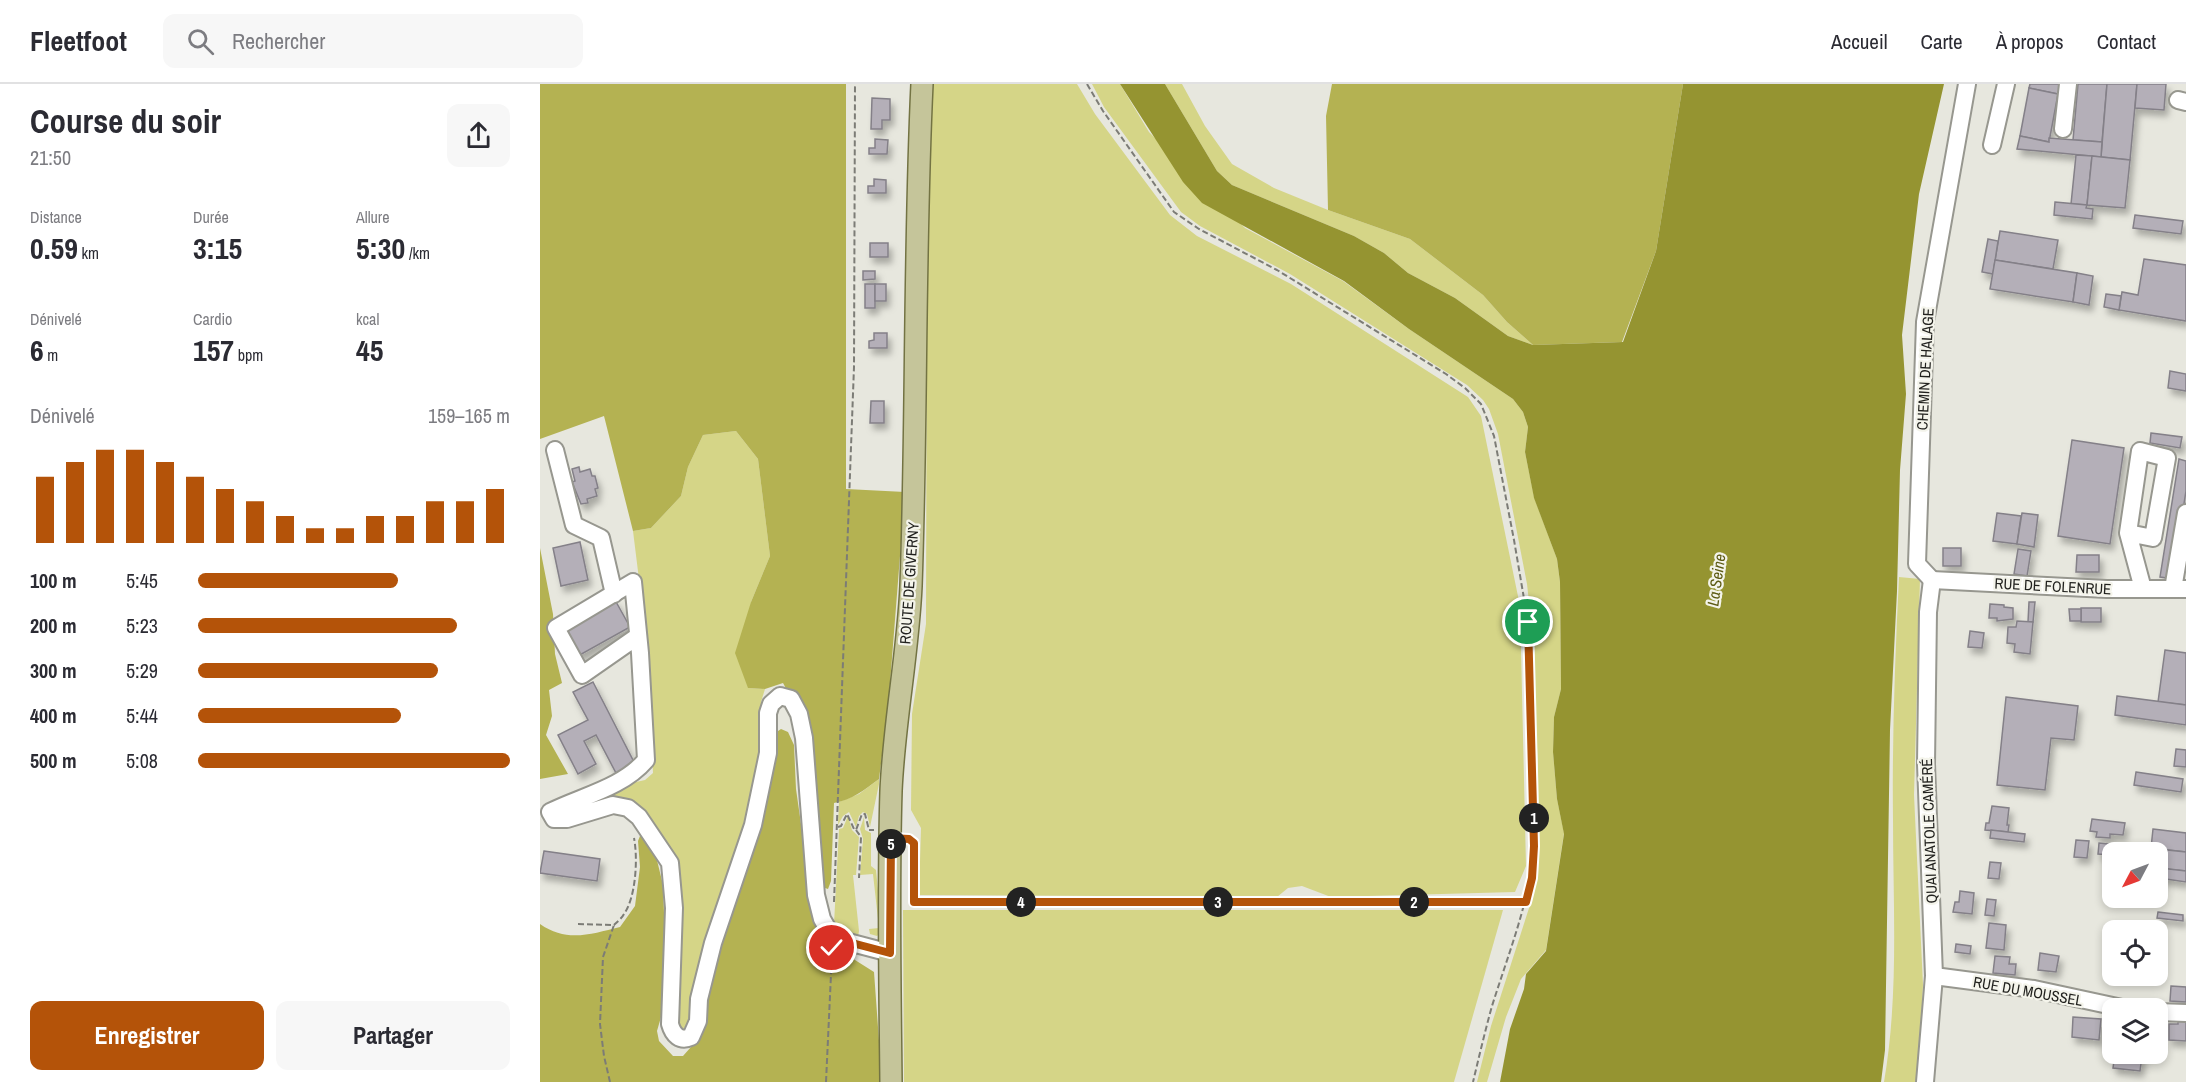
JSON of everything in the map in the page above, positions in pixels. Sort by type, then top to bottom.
[{"type":"main road","name":"ROUTE DE GIVERNY","points":[[891,1082],[891,789],[911,591],[915,465],[917,184],[922,84]]},
{"type":"street","name":"CHEMIN DE HALAGE","points":[[1932,580],[1917,564],[1925,322],[1967,84]]},
{"type":"street","points":[[1992,145],[2006,84]]},
{"type":"street","points":[[2063,129],[2068,84]]},
{"type":"street","points":[[555,450],[574,525],[601,538],[614,594]]},
{"type":"street","points":[[2128,533],[2153,538],[2167,458],[2140,451],[2128,533],[2143,589]]},
{"type":"street","name":"RUE DE FOLENRUE","points":[[1932,580],[2107,589],[2180,589],[2186,513]]},
{"type":"street","name":"QUAI ANATOLE CAMÉRÉ","points":[[1925,1082],[1934,976],[1926,764],[1928,612],[1932,580]]},
{"type":"street","points":[[638,636],[582,675],[556,628],[633,582],[638,636],[646,760],[637,771],[582,799],[550,812],[554,819],[567,819],[620,807],[639,817],[670,862],[674,908],[670,1024],[672,1030],[680,1039],[685,1040],[691,1037],[698,1021],[699,999],[713,943],[753,825],[768,753],[768,713],[771,704],[780,696],[791,699],[799,714],[804,738],[816,895],[822,919],[833,938],[890,953]]},
{"type":"street","name":"RUE DU MOUSSEL","points":[[1934,976],[2034,989],[2102,1004]]},
{"type":"street","points":[[2168,1012],[2186,1013]]},
{"type":"path","points":[[834,906],[854,368],[855,84]]},
{"type":"path","points":[[1087,84],[1103,111],[1174,212],[1199,229],[1277,270],[1465,388],[1481,404],[1494,436],[1528,622],[1534,846],[1532,878],[1526,902],[1491,1009],[1473,1082]]},
{"type":"path","points":[[610,1082],[600,1024],[603,957],[614,925],[625,914],[633,895],[636,849],[620,807]]},
{"type":"path","points":[[837,827],[842,826],[847,814],[854,829],[861,837],[859,879]]},
{"type":"path","points":[[856,830],[862,814],[865,814],[869,830],[889,831],[891,838],[909,839],[914,843],[914,902],[1526,902]]},
{"type":"path","points":[[579,924],[614,925]]},
{"type":"path","points":[[826,1082],[833,938]]},
{"type":"shaded area","points":[[540,84],[846,84],[846,489],[905,492],[888,709],[879,779],[852,797],[834,803],[831,881],[828,889],[819,886],[804,721],[783,683],[765,689],[748,688],[735,653],[751,602],[770,556],[758,459],[736,431],[703,435],[688,467],[681,496],[651,528],[633,531],[604,416],[540,439]]},
{"type":"shaded area","points":[[933,84],[1077,84],[1095,114],[1170,215],[1197,236],[1291,284],[1468,397],[1481,416],[1520,606],[1526,866],[1515,892],[1331,897],[1302,886],[1288,888],[1277,897],[919,895],[921,828],[911,810],[912,714],[926,624],[927,221]]},
{"type":"shaded area","points":[[1092,84],[1120,84],[1149,132],[1245,228],[1343,281],[1513,399],[1523,412],[1528,427],[1525,452],[1534,497],[1557,559],[1560,582],[1561,689],[1554,717],[1553,752],[1557,799],[1564,833],[1546,950],[1521,979],[1506,1017],[1487,1082],[1477,1082],[1491,1026],[1530,905],[1537,872],[1538,768],[1531,620],[1527,584],[1498,434],[1489,409],[1467,385],[1290,274],[1200,226],[1181,212],[1104,107]]},
{"type":"shaded area","points":[[1165,84],[1182,84],[1205,126],[1232,164],[1274,188],[1410,239],[1483,295],[1507,322],[1533,345],[1508,336],[1455,298],[1408,273],[1384,253],[1354,236],[1232,185],[1217,171]]},
{"type":"shaded area","points":[[1332,84],[1683,84],[1656,251],[1622,342],[1533,345],[1507,322],[1483,295],[1410,239],[1328,210],[1326,116]]},
{"type":"shaded area","points":[[736,431],[758,459],[770,556],[751,602],[748,688],[765,689],[761,702],[762,734],[757,770],[745,821],[735,848],[731,873],[691,1014],[681,1031],[677,1030],[673,869],[633,809],[573,807],[627,784],[645,780],[653,773],[647,644],[633,531],[651,528],[681,496],[688,467],[703,435]]},
{"type":"shaded area","points":[[540,548],[553,614],[555,654],[562,683],[549,690],[552,716],[546,735],[568,774],[540,779]]},
{"type":"shaded area","points":[[1899,577],[1920,579],[1914,795],[1923,985],[1918,1082],[1884,1082],[1892,1017],[1893,984],[1893,758]]},
{"type":"shaded area","points":[[781,729],[788,732],[794,745],[796,789],[817,936],[874,972],[882,1082],[540,1082],[540,924],[550,930],[570,935],[589,934],[620,927],[635,906],[640,867],[638,841],[640,836],[655,852],[663,885],[667,996],[657,1031],[659,1041],[673,1056],[683,1056],[691,1047],[698,1030],[772,735]]},
{"type":"shaded area","points":[[879,779],[870,827],[867,814],[863,812],[859,816],[856,827],[849,812],[843,816],[838,825],[839,802],[859,794]]},
{"type":"shaded area","points":[[848,816],[852,830],[859,837],[856,875],[853,875],[858,937],[840,935],[834,924],[839,829],[843,828]]},
{"type":"shaded area","points":[[864,817],[865,830],[871,833],[871,866],[876,870],[882,931],[877,936],[870,934],[869,929],[879,928],[873,874],[860,875],[863,839],[860,829]]},
{"type":"shaded area","points":[[903,910],[1503,910],[1454,1082],[904,1082]]},
{"type":"water","name":"La Seine","points":[[1120,84],[1165,84],[1217,171],[1232,185],[1354,236],[1384,253],[1408,273],[1455,298],[1508,336],[1533,345],[1623,342],[1656,251],[1683,84],[1944,84],[1919,194],[1902,335],[1906,394],[1900,470],[1890,730],[1885,1050],[1881,1082],[1500,1082],[1510,1029],[1524,989],[1526,974],[1546,951],[1564,834],[1557,799],[1553,752],[1554,717],[1561,689],[1560,582],[1557,559],[1534,498],[1525,452],[1528,427],[1523,412],[1513,399],[1409,329],[1344,281],[1202,203],[1183,182]]},
{"type":"building","points":[[2030,84],[2060,84],[2058,94],[2029,88]]},
{"type":"building","points":[[2078,84],[2107,84],[2102,142],[2073,140]]},
{"type":"building","points":[[2107,84],[2137,84],[2130,160],[2101,157]]},
{"type":"building","points":[[2137,84],[2166,84],[2164,110],[2135,108]]},
{"type":"building","points":[[2029,88],[2058,94],[2049,142],[2020,136]]},
{"type":"building","points":[[872,98],[890,99],[890,120],[882,120],[882,129],[871,129]]},
{"type":"building","points":[[2020,136],[2049,142],[2049,138],[2102,142],[2101,157],[2017,149]]},
{"type":"building","points":[[875,139],[888,140],[887,154],[869,154],[869,148],[875,148]]},
{"type":"building","points":[[2076,155],[2092,156],[2087,205],[2071,204]]},
{"type":"building","points":[[2092,156],[2130,160],[2125,208],[2087,205]]},
{"type":"building","points":[[874,179],[886,180],[886,193],[868,193],[868,186],[874,186]]},
{"type":"building","points":[[2055,202],[2087,205],[2086,208],[2093,209],[2092,219],[2054,215]]},
{"type":"building","points":[[2135,215],[2183,221],[2181,234],[2133,228]]},
{"type":"building","points":[[2000,231],[2058,240],[2053,269],[1995,260]]},
{"type":"building","points":[[1988,239],[1998,241],[1993,274],[1982,272]]},
{"type":"building","points":[[870,243],[888,243],[888,257],[870,257]]},
{"type":"building","points":[[2144,259],[2186,265],[2186,321],[2119,310],[2122,292],[2138,295]]},
{"type":"building","points":[[1995,260],[2077,273],[2073,302],[1990,289]]},
{"type":"building","points":[[863,271],[875,271],[875,279],[863,280]]},
{"type":"building","points":[[2077,273],[2093,276],[2089,305],[2073,302]]},
{"type":"building","points":[[865,284],[875,284],[875,308],[865,308]]},
{"type":"building","points":[[875,284],[886,284],[886,301],[875,301]]},
{"type":"building","points":[[2106,294],[2121,296],[2119,310],[2104,307]]},
{"type":"building","points":[[874,333],[887,333],[887,348],[869,348],[869,341],[874,340]]},
{"type":"building","points":[[2170,371],[2186,374],[2186,391],[2168,388]]},
{"type":"building","points":[[871,401],[884,401],[884,423],[870,423]]},
{"type":"building","points":[[2151,433],[2182,437],[2180,448],[2150,443]]},
{"type":"building","points":[[2072,440],[2124,448],[2110,544],[2058,536]]},
{"type":"building","points":[[2179,459],[2186,461],[2186,491],[2173,572],[2167,578],[2160,577]]},
{"type":"building","points":[[579,467],[580,472],[590,469],[592,476],[595,476],[598,488],[595,489],[597,496],[587,499],[588,503],[581,504],[572,482],[575,481],[572,469]]},
{"type":"building","points":[[1997,513],[2021,516],[2017,544],[1993,541]]},
{"type":"building","points":[[2022,513],[2038,515],[2034,547],[2017,544]]},
{"type":"building","points":[[580,542],[588,580],[561,586],[553,548]]},
{"type":"building","points":[[1943,548],[1961,548],[1961,566],[1943,566]]},
{"type":"building","points":[[2018,549],[2031,551],[2027,576],[2014,574]]},
{"type":"building","points":[[2077,555],[2099,555],[2099,572],[2076,572]]},
{"type":"building","points":[[615,600],[630,627],[578,656],[563,629]]},
{"type":"building","points":[[2029,602],[2035,602],[2033,622],[2028,622]]},
{"type":"building","points":[[1990,604],[2013,608],[2013,619],[1997,621],[1997,618],[1989,618]]},
{"type":"building","points":[[2081,608],[2101,608],[2101,622],[2081,622]]},
{"type":"building","points":[[2069,609],[2081,609],[2081,621],[2070,621]]},
{"type":"building","points":[[2017,621],[2033,622],[2030,654],[2014,652],[2015,644],[2007,643],[2008,627],[2016,627]]},
{"type":"building","points":[[1970,631],[1984,633],[1982,648],[1968,647]]},
{"type":"building","points":[[2165,650],[2186,653],[2186,705],[2158,702]]},
{"type":"building","points":[[593,682],[635,764],[616,773],[596,735],[584,741],[596,764],[578,774],[558,735],[588,720],[573,692]]},
{"type":"building","points":[[2117,696],[2186,705],[2186,725],[2115,715]]},
{"type":"building","points":[[2006,697],[2078,706],[2074,740],[2051,738],[2045,790],[1997,785]]},
{"type":"building","points":[[2176,749],[2186,750],[2186,767],[2174,766]]},
{"type":"building","points":[[2136,772],[2183,779],[2181,792],[2134,785]]},
{"type":"building","points":[[1992,806],[2009,808],[2008,832],[1985,830],[1986,823],[1989,823]]},
{"type":"building","points":[[2092,819],[2125,823],[2123,835],[2110,834],[2110,838],[2096,837],[2097,832],[2090,831]]},
{"type":"building","points":[[2153,829],[2186,833],[2186,852],[2168,850],[2168,842],[2152,842]]},
{"type":"building","points":[[1991,830],[2025,834],[2024,842],[1990,838]]},
{"type":"building","points":[[2076,840],[2089,841],[2087,858],[2074,857]]},
{"type":"building","points":[[2099,843],[2102,843],[2102,854],[2098,854]]},
{"type":"building","points":[[2168,850],[2186,852],[2186,871],[2168,869]]},
{"type":"building","points":[[544,851],[600,859],[597,881],[540,873]]},
{"type":"building","points":[[1990,862],[2001,863],[1999,879],[1988,878]]},
{"type":"building","points":[[2168,869],[2186,871],[2186,882],[2168,879]]},
{"type":"building","points":[[1960,891],[1974,893],[1972,914],[1953,912],[1955,902],[1959,902]]},
{"type":"building","points":[[1987,899],[1996,900],[1994,916],[1985,915]]},
{"type":"building","points":[[2158,912],[2183,915],[2183,921],[2157,918]]},
{"type":"building","points":[[1989,923],[2006,925],[2004,950],[1986,948]]},
{"type":"building","points":[[1956,944],[1971,946],[1970,954],[1955,952]]},
{"type":"building","points":[[2040,953],[2059,956],[2056,972],[2038,970]]},
{"type":"building","points":[[1995,956],[2010,957],[2009,964],[2016,964],[2015,975],[1993,973]]},
{"type":"building","points":[[2171,986],[2186,987],[2186,1002],[2170,1001]]},
{"type":"building","points":[[2073,1017],[2101,1019],[2099,1040],[2072,1037]]},
{"type":"building","points":[[2178,1021],[2186,1021],[2186,1041],[2169,1040],[2169,1024],[2178,1024]]},
{"type":"building","points":[[2114,1064],[2141,1064],[2140,1071],[2113,1068]]},
{"type":"route","points":[[832,948],[833,938],[890,953],[891,838],[909,839],[914,843],[914,902],[1526,902],[1532,878],[1534,846],[1528,622]]}]
